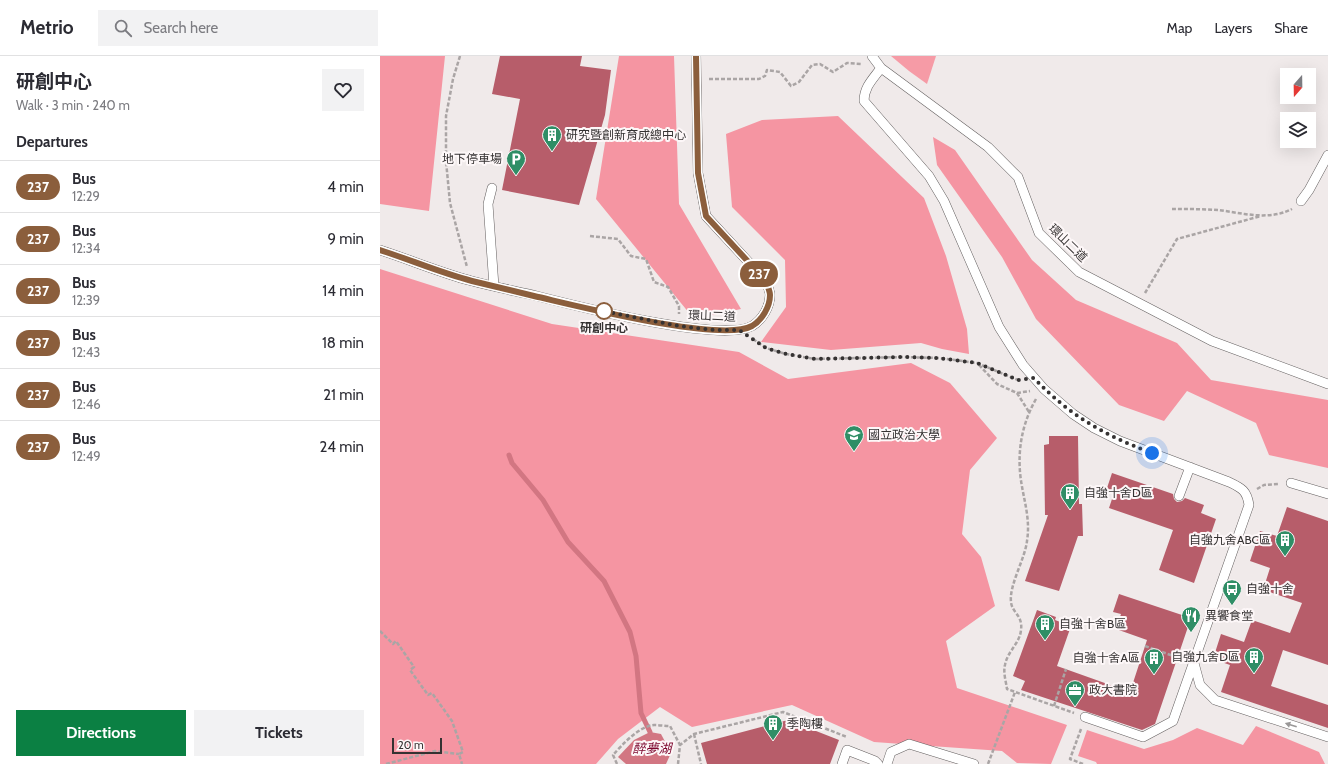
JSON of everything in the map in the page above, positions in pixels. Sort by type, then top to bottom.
[{"type":"lane","name":"環山二道","points":[[380,250],[471,281],[584,307],[679,326],[714,330],[739,330],[752,326],[761,319],[767,308],[770,295],[766,281],[706,216],[698,173],[696,56]]},
{"type":"lane","name":"環山二道","points":[[872,56],[881,68],[988,147],[1018,177],[1039,233],[1079,272],[1212,341],[1328,384]]},
{"type":"lane","points":[[881,68],[864,93],[864,100],[929,176],[944,201],[999,327],[1016,354],[1034,378],[1044,389],[1073,414],[1094,428],[1120,441],[1229,482],[1239,487],[1247,495],[1249,505],[1173,721],[1143,737],[1085,717]]},
{"type":"lane","points":[[1301,201],[1328,155]]},
{"type":"lane","points":[[492,188],[488,204],[494,286]]},
{"type":"lane","points":[[1179,496],[1190,467]]},
{"type":"lane","points":[[1291,483],[1328,494]]},
{"type":"lane","points":[[1194,663],[1200,685],[1215,700],[1328,737]]},
{"type":"lane","points":[[887,764],[891,752],[909,744],[974,764]]},
{"type":"lane","points":[[842,764],[847,750],[875,761],[878,764]]},
{"type":"path","points":[[460,56],[453,79],[446,116],[446,161],[450,203],[471,281]]},
{"type":"path","points":[[697,78],[759,79],[765,76],[767,70],[780,72],[791,86],[799,82],[812,65],[820,64],[833,72],[847,63],[857,63],[881,68]]},
{"type":"path","points":[[1139,303],[1177,238],[1260,216],[1284,213],[1293,209],[1301,201]]},
{"type":"path","points":[[1172,209],[1217,210],[1260,216]]},
{"type":"path","points":[[590,236],[618,239],[630,256],[646,259],[654,282],[668,287],[679,306],[679,326]]},
{"type":"path","points":[[739,330],[766,348],[775,352],[815,359],[903,357],[938,358],[977,363],[1018,380],[1034,378]]},
{"type":"path","points":[[977,363],[997,384],[1017,393],[1029,412]]},
{"type":"path","points":[[1044,389],[1037,397],[1029,412],[1022,432],[1020,473],[1026,501],[1028,530],[1027,543],[1012,588],[1010,602],[1021,621],[1021,630],[1018,641],[1007,658],[1004,666],[1007,689],[1085,717],[1070,759],[1083,764]]},
{"type":"path","points":[[1247,495],[1264,485],[1291,483]]},
{"type":"path","points":[[380,631],[393,644],[396,641],[414,667],[410,670],[428,695],[432,693],[452,721],[463,752],[459,754]]},
{"type":"path","points":[[1145,646],[1178,657]]},
{"type":"path","points":[[1054,706],[1066,669]]},
{"type":"path","points":[[988,764],[1015,692]]},
{"type":"path","points":[[680,745],[694,734],[783,712],[852,738]]},
{"type":"path","points":[[617,764],[613,755],[626,741],[641,730],[652,725],[670,726],[680,745],[678,764]]},
{"type":"path","points":[[694,734],[701,764]]},
{"type":"path","points":[[386,764],[435,751],[459,754]]},
{"type":"path","points":[[459,754],[462,764]]},
{"type":"shaded area","points":[[380,56],[445,56],[429,211],[380,204]]},
{"type":"shaded area","points":[[619,56],[674,56],[679,204],[741,309],[694,319],[596,199]]},
{"type":"shaded area","points":[[891,56],[936,56],[927,84],[909,71]]},
{"type":"shaded area","points":[[838,116],[924,198],[946,256],[967,329],[969,354],[921,343],[831,350],[761,342],[786,307],[785,260],[732,207],[726,134],[762,120]]},
{"type":"shaded area","points":[[933,137],[955,150],[1032,260],[1076,300],[1177,343],[1211,380],[1328,400],[1328,468],[1269,455],[1256,423],[1187,391],[1164,421],[1119,405],[1036,319],[1002,257],[937,165]]},
{"type":"shaded area","points":[[380,269],[552,324],[739,352],[788,379],[911,363],[950,383],[997,438],[970,470],[962,534],[981,557],[995,606],[946,641],[957,688],[1067,725],[1051,764],[1017,763],[1002,751],[874,742],[792,705],[692,727],[660,707],[618,739],[596,764],[380,764]]},
{"type":"shaded area","points":[[1256,726],[1319,752],[1325,764],[1097,764],[1096,762],[1078,756],[1087,730],[1144,749],[1173,740],[1197,728],[1243,745]]},
{"type":"water","name":"醉夢湖","points":[[650,732],[661,734],[671,753],[666,764],[626,764],[618,757],[634,740]]},
{"type":"building","name":"研究暨創新育成總中心","points":[[500,56],[582,56],[580,66],[611,70],[605,115],[579,205],[502,190],[520,99],[492,94]]},
{"type":"building","name":"自強十舍D區","points":[[1049,436],[1078,436],[1079,504],[1082,504],[1083,536],[1078,536],[1059,591],[1025,581],[1048,515],[1045,515],[1044,445],[1049,444]]},
{"type":"building","points":[[1112,473],[1173,494],[1174,499],[1177,502],[1182,501],[1185,498],[1204,505],[1201,513],[1216,519],[1194,583],[1159,570],[1173,530],[1109,508],[1114,493],[1106,491]]},
{"type":"building","points":[[1287,507],[1328,521],[1328,665],[1283,650],[1271,686],[1328,705],[1328,728],[1221,692],[1230,665],[1213,659],[1221,634],[1244,642],[1252,620],[1290,633],[1302,603],[1263,590],[1270,568],[1250,561],[1260,531],[1277,536]]},
{"type":"building","points":[[1119,594],[1191,618],[1155,724],[1142,730],[1021,690],[1025,681],[1013,676],[1037,610],[1056,617],[1055,620],[1071,626],[1057,666],[1130,692],[1147,640],[1116,629],[1121,614],[1113,612]]},
{"type":"building","name":"季陶樓","points":[[788,720],[839,740],[830,764],[707,764],[701,743]]},
{"type":"waterway","points":[[509,455],[512,463],[543,500],[568,542],[604,581],[630,632],[636,656],[641,713],[650,732]]},
{"type":"bus line","name":"237","points":[[380,250],[471,281],[584,307],[679,326],[714,330],[739,330],[752,326],[761,319],[767,308],[770,295],[766,281],[706,216],[698,173],[696,56]]},
{"type":"place","name":"研究暨創新育成總中心","points":[[552,152]]},
{"type":"place","name":"地下停車場","points":[[516,176]]},
{"type":"place","name":"研創中心","points":[[604,311]]},
{"type":"place","name":"國立政治大學","points":[[854,452]]},
{"type":"place","name":"自強十舍D區","points":[[1070,510]]},
{"type":"place","name":"自強九舍ABC區","points":[[1285,557]]},
{"type":"place","name":"自強十舍","points":[[1232,606]]},
{"type":"place","name":"異饗食堂","points":[[1191,633]]},
{"type":"place","name":"自強十舍B區","points":[[1045,641]]},
{"type":"place","name":"自強九舍D區","points":[[1254,674]]},
{"type":"place","name":"自強十舍A區","points":[[1154,675]]},
{"type":"place","name":"政大書院","points":[[1075,707]]},
{"type":"place","name":"季陶樓","points":[[773,741]]},
{"type":"route","points":[[604,311],[598,310],[679,326],[714,330],[739,330],[766,348],[775,352],[815,359],[903,357],[938,358],[977,363],[1018,380],[1034,378],[1059,403],[1094,428],[1120,441],[1152,453]]}]
